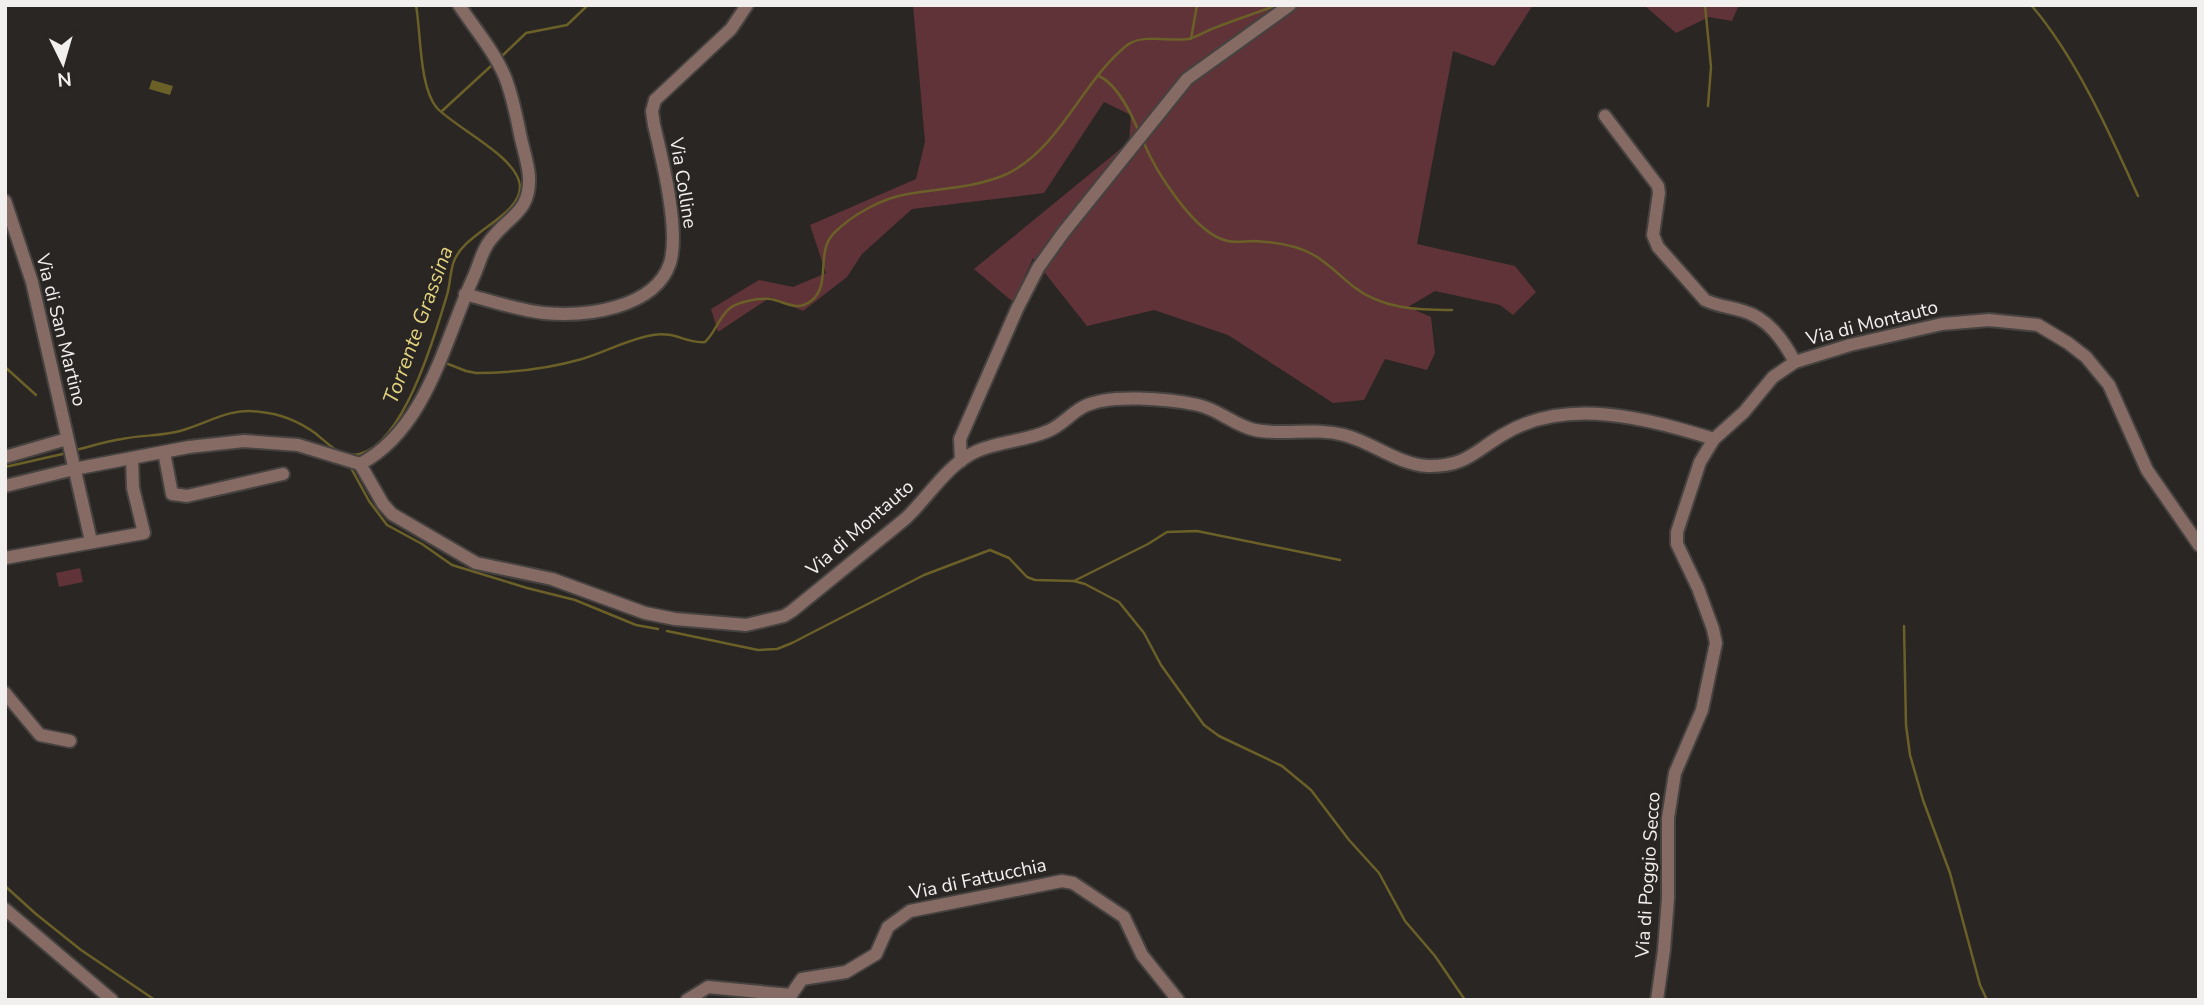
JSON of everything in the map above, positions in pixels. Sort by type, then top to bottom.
[{"type":"street","points":[[5,457],[70,452],[132,458],[244,441],[298,445],[360,464],[374,456],[395,437],[426,389],[489,241],[517,216],[527,200],[529,177],[515,107],[506,79],[493,54],[459,5]]},
{"type":"street","name":"Via Colline","points":[[465,294],[545,313],[603,312],[632,301],[649,291],[662,278],[670,263],[673,229],[652,111],[655,100],[731,29],[747,5]]},
{"type":"street","points":[[961,461],[960,439],[1017,309],[1038,268],[1063,233],[1187,79],[1290,5]]},
{"type":"street","points":[[1605,116],[1658,186],[1653,235],[1658,247],[1705,300],[1714,305],[1746,311],[1773,328],[1795,362]]},
{"type":"street","name":"Via di San Martino","points":[[5,201],[32,282],[91,541]]},
{"type":"street","name":"Via di Montauto","points":[[360,464],[383,504],[392,514],[477,563],[552,579],[645,612],[675,619],[746,625],[784,616],[792,611],[905,519],[946,473],[976,452],[1048,432],[1094,402],[1139,399],[1199,405],[1251,429],[1277,433],[1318,429],[1346,435],[1429,466],[1461,462],[1483,450],[1504,433],[1559,414],[1578,412],[1672,425],[1714,439],[1744,412],[1773,377],[1795,362],[1850,345],[1942,324],[1989,320],[2038,325],[2086,357],[2109,385],[2147,470],[2199,545]]},
{"type":"street","name":"Via di Poggio Secco","points":[[1657,1000],[1667,911],[1668,818],[1675,773],[1702,710],[1716,643],[1701,596],[1676,544],[1676,532],[1700,463],[1714,439]]},
{"type":"street","points":[[5,486],[70,452]]},
{"type":"street","points":[[164,452],[172,494],[187,496],[284,474]]},
{"type":"street","points":[[5,558],[144,533],[133,488],[132,458]]},
{"type":"street","points":[[5,693],[40,735],[70,741]]},
{"type":"street","name":"Via di Fattucchia","points":[[687,1000],[708,987],[791,995],[802,979],[846,972],[876,954],[888,927],[910,911],[1062,881],[1073,883],[1124,917],[1142,956],[1178,1000]]},
{"type":"street","points":[[5,909],[113,1000]]},
{"type":"shaded area","points":[[913,5],[1533,5],[1494,66],[1453,51],[1417,244],[1515,266],[1536,292],[1513,315],[1500,305],[1435,291],[1408,307],[1431,317],[1435,353],[1427,370],[1385,359],[1364,400],[1333,403],[1228,335],[1154,310],[1087,326],[1033,258],[1013,302],[974,269],[1129,142],[1131,115],[1104,102],[1044,193],[912,209],[862,254],[847,277],[803,311],[771,297],[718,332],[711,309],[759,280],[793,287],[826,273],[810,225],[916,179],[925,142]]},
{"type":"shaded area","points":[[1644,5],[1739,5],[1732,21],[1709,17],[1676,33]]},
{"type":"shaded area","points":[[152,80],[173,86],[170,95],[149,89]]},
{"type":"shaded area","points":[[80,568],[83,582],[59,587],[56,573]]},
{"type":"waterway","name":"Torrente Grassina","points":[[76,450],[116,440],[173,433],[229,414],[250,411],[276,414],[296,422],[345,454],[364,452],[382,440],[398,419],[424,365],[458,253],[511,207],[518,197],[520,186],[517,175],[498,154],[446,116],[431,99],[424,74],[416,5]]},
{"type":"waterway","points":[[502,56],[526,33],[567,25],[588,5]]},
{"type":"waterway","points":[[1191,39],[1197,5]]},
{"type":"waterway","points":[[443,362],[476,373],[543,368],[591,356],[653,335],[705,342],[730,308],[750,300],[771,299],[796,306],[806,304],[821,286],[828,241],[841,226],[858,214],[898,196],[995,179],[1025,163],[1056,132],[1110,61],[1132,42],[1147,39],[1188,39],[1277,5]]},
{"type":"waterway","points":[[1705,5],[1711,67],[1708,106]]},
{"type":"waterway","points":[[2031,5],[2077,72],[2104,122],[2138,196]]},
{"type":"waterway","points":[[442,111],[491,66]]},
{"type":"waterway","points":[[1099,76],[1118,93],[1139,132]]},
{"type":"waterway","points":[[1143,141],[1166,184],[1178,200],[1202,227],[1215,236],[1231,242],[1269,242],[1299,248],[1318,257],[1354,287],[1376,300],[1413,309],[1452,310]]},
{"type":"waterway","points":[[5,367],[36,395]]},
{"type":"waterway","name":"Torrente Grassina","points":[[5,467],[67,453]]},
{"type":"waterway","points":[[351,468],[369,501],[387,525],[422,544],[452,565],[575,600],[636,625],[658,629]]},
{"type":"waterway","points":[[1074,581],[1167,532],[1197,531],[1340,560]]},
{"type":"waterway","points":[[667,631],[758,650],[777,649],[924,575],[990,550],[1009,558],[1027,577],[1035,580],[1074,581],[1085,584],[1119,602],[1144,633],[1161,665],[1204,725],[1219,736],[1282,766],[1311,790],[1349,840],[1379,873],[1405,921],[1435,956],[1465,1000]]},
{"type":"waterway","points":[[1904,626],[1906,725],[1910,755],[1923,800],[1950,873],[1980,985],[1987,1000]]},
{"type":"waterway","points":[[5,886],[81,950],[155,1000]]}]
